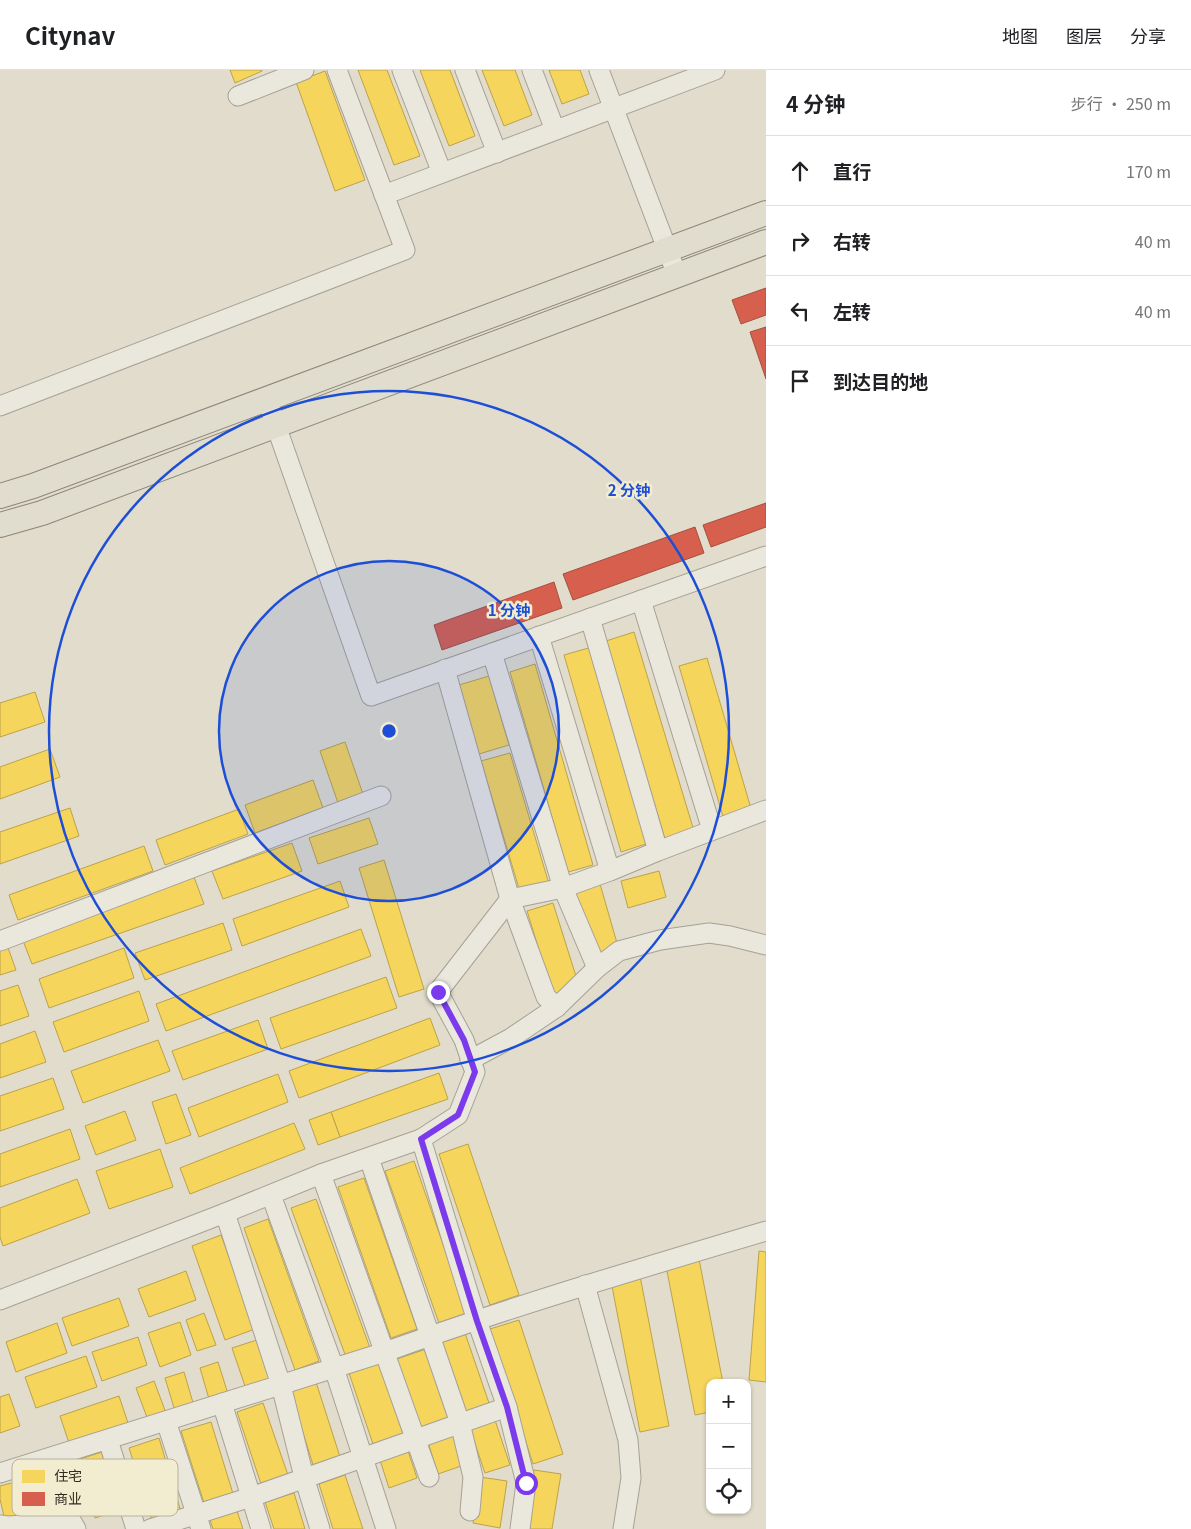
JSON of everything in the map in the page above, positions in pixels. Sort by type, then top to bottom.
[{"type":"main road","points":[[0,496],[33,486],[267,400],[766,213]]},
{"type":"main road","points":[[0,525],[42,513],[766,242]]},
{"type":"street","points":[[238,96],[304,70]]},
{"type":"street","points":[[0,406],[405,250],[337,70]]},
{"type":"street","points":[[402,70],[442,173]]},
{"type":"street","points":[[465,70],[497,152]]},
{"type":"street","points":[[532,70],[555,130]]},
{"type":"street","points":[[599,70],[678,275]]},
{"type":"street","points":[[384,195],[614,108],[683,76],[715,70]]},
{"type":"street","points":[[267,400],[371,696],[766,556]]},
{"type":"street","points":[[641,600],[712,830]]},
{"type":"street","points":[[590,618],[658,851]]},
{"type":"street","points":[[540,636],[610,871]]},
{"type":"street","points":[[492,653],[563,888],[597,968]]},
{"type":"street","points":[[445,670],[510,899],[546,997],[557,1006]]},
{"type":"street","points":[[0,940],[381,796]]},
{"type":"street","points":[[0,1300],[226,1213],[321,1174],[421,1139],[458,1115],[475,1072],[464,1040],[438,992],[510,899],[563,888],[766,810]]},
{"type":"street","points":[[470,1060],[511,1038],[557,1006],[597,968],[620,951],[660,940],[710,934],[730,936],[766,945]]},
{"type":"street","points":[[421,1139],[477,1321],[507,1407],[526,1483],[520,1529]]},
{"type":"street","points":[[369,1158],[460,1423],[473,1477],[470,1511]]},
{"type":"street","points":[[321,1174],[429,1477]]},
{"type":"street","points":[[271,1195],[334,1368],[386,1529]]},
{"type":"street","points":[[226,1213],[281,1385],[304,1477],[320,1529]]},
{"type":"street","points":[[46,1459],[385,1352],[585,1285],[766,1231]]},
{"type":"street","points":[[585,1285],[628,1440],[631,1478],[623,1529]]},
{"type":"street","points":[[222,1403],[261,1529]]},
{"type":"street","points":[[150,1529],[198,1522],[251,1497],[304,1477],[507,1407]]},
{"type":"street","points":[[166,1421],[198,1522]]},
{"type":"street","points":[[108,1440],[114,1459]]},
{"type":"street","points":[[0,1473],[12,1469]]},
{"type":"street","points":[[132,1516],[136,1529]]},
{"type":"street","points":[[0,1525],[23,1527],[72,1522],[76,1529]]},
{"type":"building: 住宅","points":[[230,70],[262,70],[262,71],[235,83]]},
{"type":"building: 住宅","points":[[358,70],[387,70],[420,156],[394,165]]},
{"type":"building: 住宅","points":[[420,70],[450,70],[475,136],[449,146]]},
{"type":"building: 住宅","points":[[482,70],[515,70],[532,115],[504,126]]},
{"type":"building: 住宅","points":[[549,70],[580,70],[589,94],[562,104]]},
{"type":"building: 住宅","points":[[325,71],[365,180],[335,191],[296,82]]},
{"type":"building: 住宅","points":[[634,632],[694,831],[665,839],[606,641]]},
{"type":"building: 住宅","points":[[592,647],[649,843],[621,852],[564,655]]},
{"type":"building: 住宅","points":[[707,658],[752,812],[724,820],[679,666]]},
{"type":"building: 住宅","points":[[535,664],[593,865],[568,872],[510,672]]},
{"type":"building: 住宅","points":[[489,676],[509,745],[479,754],[459,685]]},
{"type":"building: 住宅","points":[[35,692],[45,722],[0,737],[0,703]]},
{"type":"building: 住宅","points":[[345,742],[363,794],[338,803],[320,751]]},
{"type":"building: 住宅","points":[[50,749],[60,777],[0,799],[0,767]]},
{"type":"building: 住宅","points":[[510,753],[549,884],[520,892],[481,761]]},
{"type":"building: 住宅","points":[[313,780],[323,808],[255,833],[245,805]]},
{"type":"building: 住宅","points":[[70,808],[79,836],[0,864],[0,832]]},
{"type":"building: 住宅","points":[[239,809],[248,834],[165,865],[156,840]]},
{"type":"building: 住宅","points":[[369,818],[378,844],[318,864],[309,838]]},
{"type":"building: 住宅","points":[[292,843],[302,871],[223,899],[212,871]]},
{"type":"building: 住宅","points":[[144,846],[153,871],[18,920],[9,895]]},
{"type":"building: 住宅","points":[[384,860],[424,989],[399,997],[359,868]]},
{"type":"building: 住宅","points":[[659,871],[666,897],[628,908],[621,881]]},
{"type":"building: 住宅","points":[[194,877],[204,904],[32,964],[22,938]]},
{"type":"building: 住宅","points":[[340,881],[349,907],[242,946],[233,919]]},
{"type":"building: 住宅","points":[[600,884],[619,950],[594,957],[575,892]]},
{"type":"building: 住宅","points":[[553,903],[580,989],[554,998],[527,911]]},
{"type":"building: 住宅","points":[[223,923],[232,950],[145,980],[135,953]]},
{"type":"building: 住宅","points":[[361,929],[371,956],[166,1031],[156,1004]]},
{"type":"building: 住宅","points":[[7,945],[16,970],[0,975],[0,947]]},
{"type":"building: 住宅","points":[[124,948],[134,978],[49,1008],[39,979]]},
{"type":"building: 住宅","points":[[386,977],[397,1008],[281,1049],[270,1018]]},
{"type":"building: 住宅","points":[[18,985],[29,1016],[0,1026],[0,991]]},
{"type":"building: 住宅","points":[[139,991],[149,1021],[64,1052],[53,1022]]},
{"type":"building: 住宅","points":[[430,1018],[440,1045],[299,1098],[289,1071]]},
{"type":"building: 住宅","points":[[258,1020],[268,1049],[183,1080],[172,1051]]},
{"type":"building: 住宅","points":[[35,1031],[46,1062],[0,1078],[0,1044]]},
{"type":"building: 住宅","points":[[158,1040],[170,1071],[83,1103],[71,1071]]},
{"type":"building: 住宅","points":[[439,1073],[448,1099],[340,1137],[331,1112]]},
{"type":"building: 住宅","points":[[278,1074],[288,1102],[199,1137],[188,1108]]},
{"type":"building: 住宅","points":[[53,1078],[64,1109],[0,1131],[0,1096]]},
{"type":"building: 住宅","points":[[176,1094],[191,1135],[166,1144],[152,1102]]},
{"type":"building: 住宅","points":[[125,1111],[136,1140],[96,1155],[85,1126]]},
{"type":"building: 住宅","points":[[331,1112],[340,1137],[318,1145],[309,1120]]},
{"type":"building: 住宅","points":[[294,1123],[305,1149],[190,1194],[180,1168]]},
{"type":"building: 住宅","points":[[70,1129],[80,1159],[0,1187],[0,1154]]},
{"type":"building: 住宅","points":[[468,1144],[519,1295],[490,1305],[439,1154]]},
{"type":"building: 住宅","points":[[160,1149],[173,1187],[109,1209],[96,1171]]},
{"type":"building: 住宅","points":[[414,1161],[467,1313],[439,1323],[385,1171]]},
{"type":"building: 住宅","points":[[364,1178],[417,1329],[391,1338],[338,1187]]},
{"type":"building: 住宅","points":[[77,1179],[90,1213],[3,1246],[0,1237],[0,1208]]},
{"type":"building: 住宅","points":[[316,1199],[370,1348],[346,1357],[291,1208]]},
{"type":"building: 住宅","points":[[268,1219],[319,1361],[295,1370],[244,1228]]},
{"type":"building: 住宅","points":[[221,1235],[255,1329],[225,1340],[192,1246]]},
{"type":"building: 住宅","points":[[759,1251],[766,1252],[766,1382],[749,1379]]},
{"type":"building: 住宅","points":[[699,1259],[722,1379],[706,1379],[706,1413],[695,1415],[666,1266]]},
{"type":"building: 住宅","points":[[186,1271],[196,1300],[149,1317],[138,1289]]},
{"type":"building: 住宅","points":[[640,1276],[669,1426],[640,1432],[611,1281]]},
{"type":"building: 住宅","points":[[119,1298],[129,1326],[72,1346],[62,1318]]},
{"type":"building: 住宅","points":[[204,1313],[216,1345],[197,1351],[186,1320]]},
{"type":"building: 住宅","points":[[519,1320],[563,1454],[533,1464],[490,1329]]},
{"type":"building: 住宅","points":[[180,1322],[191,1355],[160,1367],[148,1333]]},
{"type":"building: 住宅","points":[[57,1323],[67,1353],[16,1372],[6,1342]]},
{"type":"building: 住宅","points":[[465,1333],[490,1406],[465,1415],[440,1342]]},
{"type":"building: 住宅","points":[[138,1337],[147,1365],[102,1381],[92,1352]]},
{"type":"building: 住宅","points":[[260,1339],[274,1380],[246,1389],[232,1348]]},
{"type":"building: 住宅","points":[[426,1349],[451,1422],[422,1431],[397,1359]]},
{"type":"building: 住宅","points":[[86,1356],[97,1387],[36,1408],[25,1377]]},
{"type":"building: 住宅","points":[[218,1362],[228,1394],[209,1399],[200,1368]]},
{"type":"building: 住宅","points":[[379,1362],[404,1437],[374,1447],[349,1373]]},
{"type":"building: 住宅","points":[[184,1372],[194,1406],[175,1411],[165,1378]]},
{"type":"building: 住宅","points":[[154,1381],[166,1413],[148,1420],[136,1388]]},
{"type":"building: 住宅","points":[[316,1382],[341,1460],[314,1468],[290,1391]]},
{"type":"building: 住宅","points":[[9,1394],[20,1426],[0,1433],[0,1397]]},
{"type":"building: 住宅","points":[[119,1396],[129,1426],[70,1446],[60,1416]]},
{"type":"building: 住宅","points":[[263,1403],[289,1478],[262,1487],[237,1412]]},
{"type":"building: 住宅","points":[[494,1417],[510,1465],[485,1473],[469,1426]]},
{"type":"building: 住宅","points":[[211,1422],[234,1497],[205,1506],[181,1431]]},
{"type":"building: 住宅","points":[[452,1431],[464,1465],[438,1474],[427,1439]]},
{"type":"building: 住宅","points":[[159,1438],[165,1459],[132,1459],[129,1448]]},
{"type":"building: 住宅","points":[[408,1451],[417,1478],[389,1488],[380,1460]]},
{"type":"building: 住宅","points":[[102,1452],[104,1459],[80,1459]]},
{"type":"building: 住宅","points":[[534,1470],[561,1474],[552,1529],[525,1529]]},
{"type":"building: 住宅","points":[[345,1475],[363,1529],[333,1529],[319,1484]]},
{"type":"building: 住宅","points":[[480,1477],[507,1481],[500,1528],[473,1523]]},
{"type":"building: 住宅","points":[[12,1483],[12,1516],[25,1516],[5,1521],[0,1499],[0,1486]]},
{"type":"building: 住宅","points":[[294,1493],[305,1529],[274,1529],[265,1502]]},
{"type":"building: 住宅","points":[[178,1502],[182,1515],[153,1524],[150,1516],[178,1516]]},
{"type":"building: 住宅","points":[[237,1511],[243,1529],[213,1529],[210,1520]]},
{"type":"building: 商业","points":[[766,288],[766,315],[741,324],[732,300]]},
{"type":"building: 商业","points":[[766,327],[766,379],[750,332]]},
{"type":"building: 商业","points":[[766,503],[766,527],[711,547],[703,525]]},
{"type":"building: 商业","points":[[695,527],[704,553],[573,600],[563,574]]},
{"type":"building: 商业","points":[[554,582],[562,608],[442,650],[434,625]]},
{"type":"route","points":[[438,992],[464,1040],[475,1072],[458,1115],[421,1139],[477,1321],[507,1407],[526,1483]]}]
